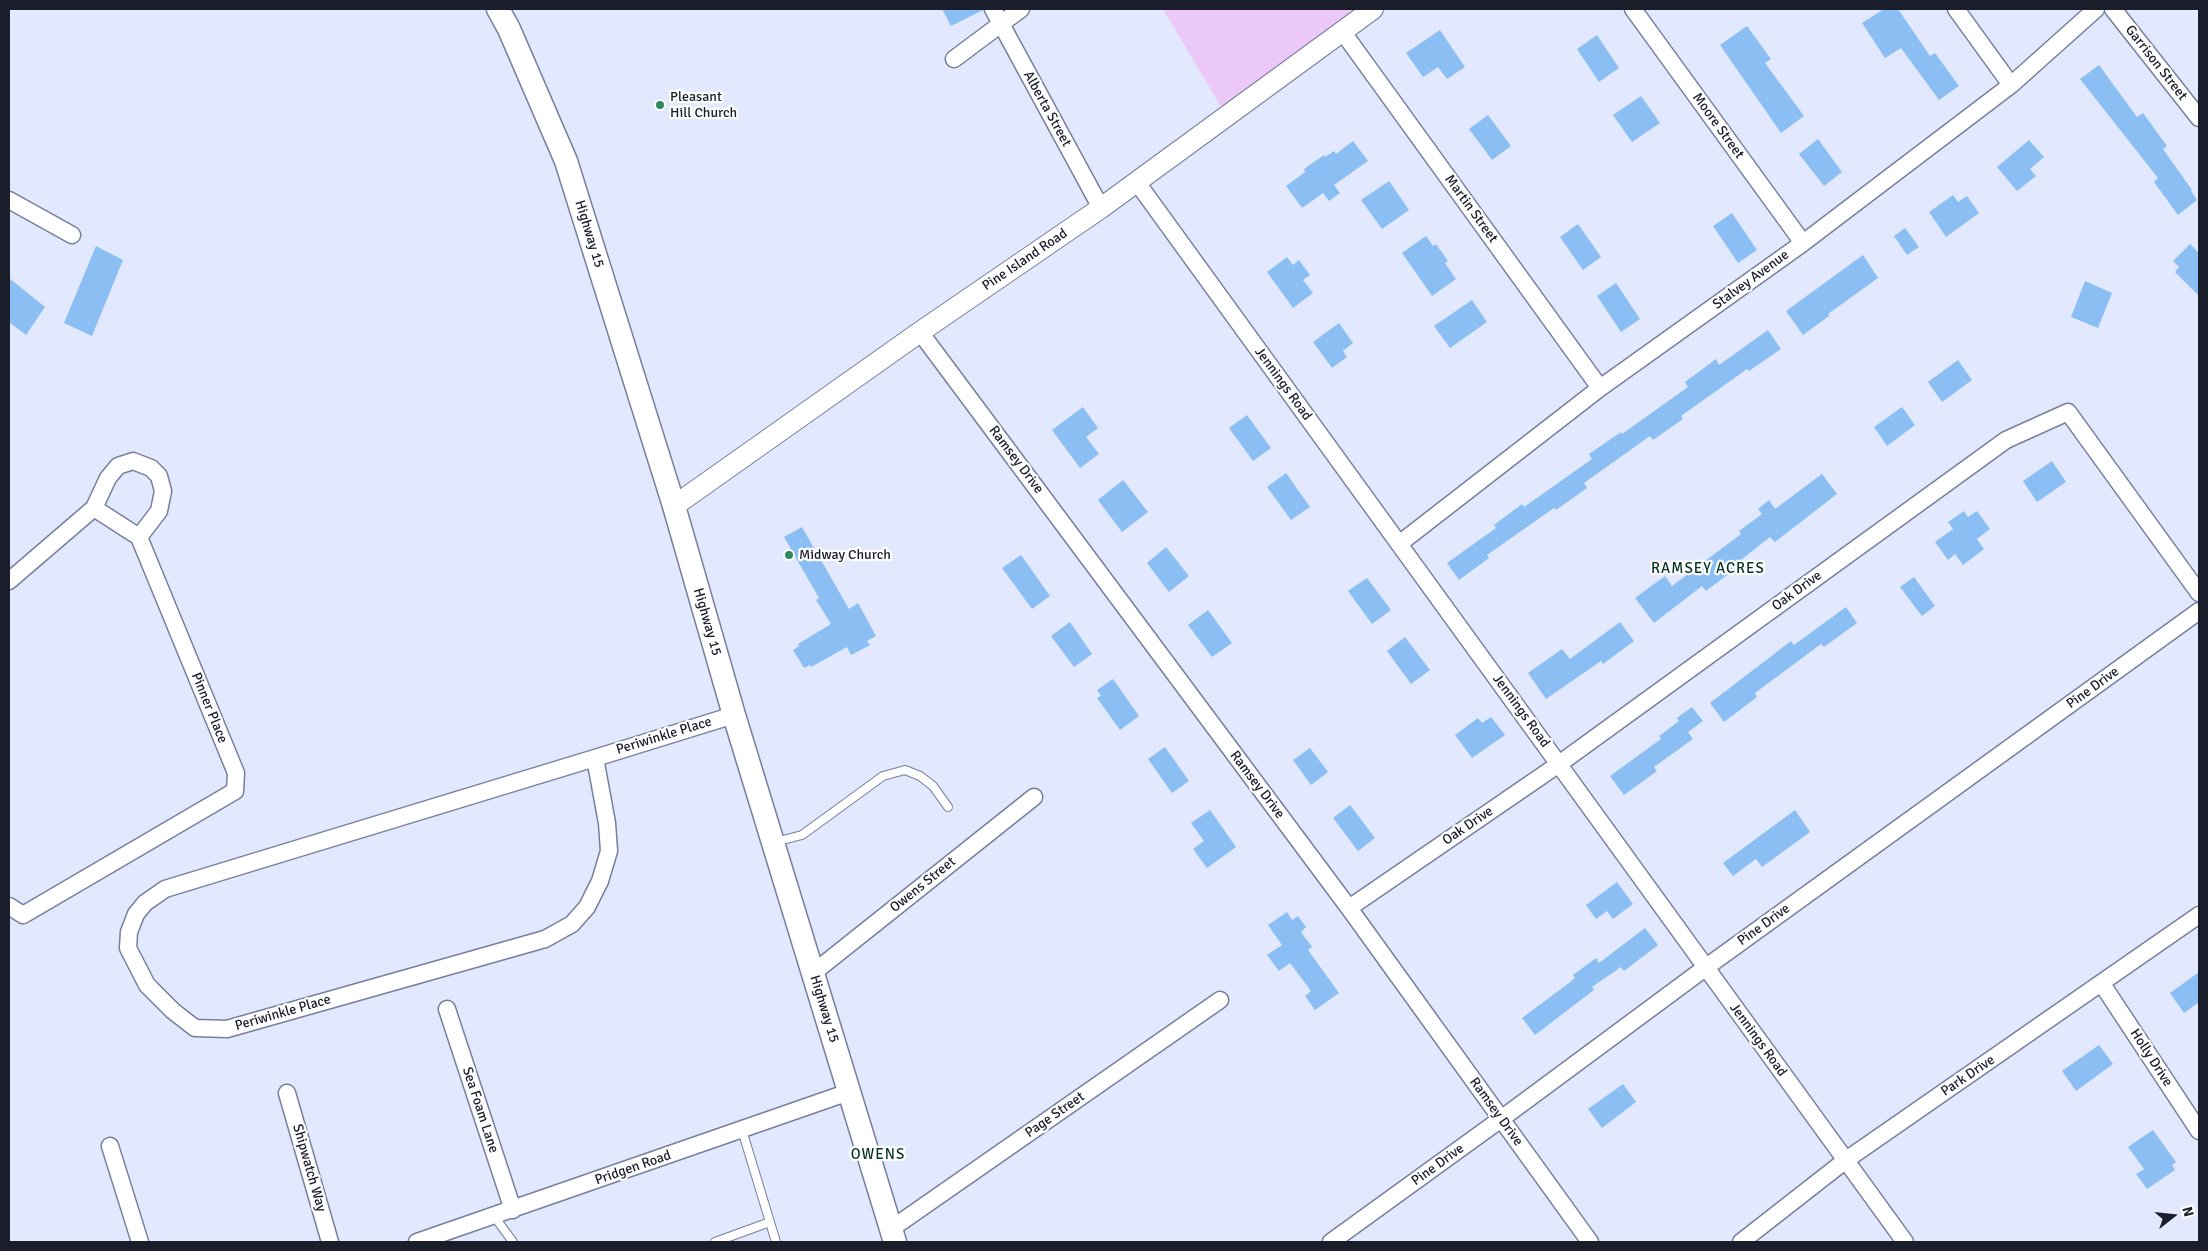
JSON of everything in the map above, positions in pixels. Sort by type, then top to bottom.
[{"type":"main road","name":"Highway 15","points":[[498,9],[509,28],[566,162],[674,506],[734,715],[893,1236]]},
{"type":"street","points":[[954,59],[997,16],[1021,9]]},
{"type":"street","name":"Pine Island Road","points":[[674,506],[920,332],[1101,208],[1373,9]]},
{"type":"street","name":"Moore Street","points":[[1633,9],[1803,243]]},
{"type":"street","points":[[1956,9],[2011,85]]},
{"type":"street","name":"Stalvey Avenue","points":[[1399,544],[1600,388],[1803,243],[2011,85],[2096,9]]},
{"type":"street","name":"Garrison Street","points":[[2113,9],[2199,118]]},
{"type":"street","name":"Alberta Street","points":[[997,16],[1101,208]]},
{"type":"street","name":"Martin Street","points":[[1342,31],[1600,388]]},
{"type":"street","name":"Jennings Road","points":[[1136,181],[1905,1242]]},
{"type":"street","points":[[9,200],[72,235]]},
{"type":"street","name":"Ramsey Drive","points":[[920,332],[1348,908],[1590,1242]]},
{"type":"street","name":"Oak Drive","points":[[1348,908],[1559,764],[2006,440],[2068,412],[2199,592]]},
{"type":"street","points":[[9,581],[94,508],[108,478],[118,466],[133,460],[152,468],[159,476],[164,491],[159,511],[139,537],[94,508]]},
{"type":"street","name":"Pinner Place","points":[[9,906],[24,915],[235,791],[236,773],[139,537]]},
{"type":"street","name":"Pine Drive","points":[[1332,1242],[1501,1120],[1705,968],[2199,611]]},
{"type":"street","name":"Periwinkle Place","points":[[595,758],[607,823],[609,851],[600,881],[587,907],[572,924],[545,939],[227,1029],[195,1028],[173,1011],[147,985],[128,948],[129,932],[136,914],[146,903],[165,889],[734,715]]},
{"type":"street","name":"Owens Street","points":[[813,973],[1034,797]]},
{"type":"street","name":"Park Drive","points":[[1741,1242],[1846,1160],[2199,915]]},
{"type":"street","name":"Holly Drive","points":[[2102,984],[2199,1131]]},
{"type":"street","name":"Page Street","points":[[893,1236],[1220,1000]]},
{"type":"street","name":"Sea Foam Lane","points":[[447,1010],[513,1210]]},
{"type":"street","name":"Pridgen Road","points":[[417,1242],[849,1092]]},
{"type":"street","name":"Shipwatch Way","points":[[287,1093],[330,1242]]},
{"type":"street","points":[[110,1146],[140,1242]]},
{"type":"lane","points":[[773,842],[802,835],[883,776],[905,770],[920,776],[933,786],[948,807]]},
{"type":"lane","points":[[742,1130],[776,1242]]},
{"type":"lane","points":[[494,1216],[513,1242]]},
{"type":"lane","points":[[715,1242],[770,1222]]},
{"type":"shaded area","points":[[1163,9],[1373,9],[1227,117]]},
{"type":"building","points":[[942,9],[983,9],[983,10],[951,26]]},
{"type":"building","points":[[1884,9],[1898,9],[1930,56],[1935,53],[1959,86],[1939,100],[1901,48],[1885,58],[1862,23]]},
{"type":"building","points":[[1747,26],[1771,59],[1765,63],[1804,116],[1781,133],[1720,45]]},
{"type":"building","points":[[1440,30],[1465,67],[1447,79],[1438,67],[1423,77],[1406,53]]},
{"type":"building","points":[[1597,35],[1619,68],[1599,82],[1577,49]]},
{"type":"building","points":[[2099,65],[2137,117],[2143,113],[2167,146],[2163,149],[2192,190],[2197,200],[2178,215],[2154,182],[2158,178],[2080,79]]},
{"type":"building","points":[[1641,96],[1660,123],[1632,142],[1613,115]]},
{"type":"building","points":[[1488,115],[1511,146],[1492,160],[1469,129]]},
{"type":"building","points":[[1818,139],[1842,172],[1824,186],[1799,154]]},
{"type":"building","points":[[2029,140],[2044,157],[2030,169],[2036,176],[2017,191],[1997,167]]},
{"type":"building","points":[[1353,141],[1368,161],[1334,185],[1340,193],[1329,201],[1323,193],[1302,208],[1286,186],[1305,172],[1304,169],[1324,155],[1325,157],[1334,151],[1336,154]]},
{"type":"building","points":[[1389,181],[1409,210],[1382,229],[1361,200]]},
{"type":"building","points":[[1953,195],[1958,202],[1967,196],[1979,213],[1946,237],[1929,212]]},
{"type":"building","points":[[1732,213],[1757,250],[1738,263],[1713,226]]},
{"type":"building","points":[[1578,224],[1601,257],[1583,270],[1560,237]]},
{"type":"building","points":[[1905,228],[1919,247],[1907,255],[1894,236]]},
{"type":"building","points":[[1426,236],[1433,246],[1436,244],[1448,261],[1445,263],[1456,279],[1432,296],[1402,253]]},
{"type":"building","points":[[2190,244],[2199,253],[2199,296],[2175,272],[2179,267],[2173,261]]},
{"type":"building","points":[[96,246],[123,260],[92,336],[64,323]]},
{"type":"building","points":[[1863,255],[1878,278],[1828,314],[1829,316],[1803,335],[1786,311]]},
{"type":"building","points":[[1287,257],[1293,265],[1299,260],[1310,275],[1303,280],[1313,293],[1293,308],[1267,272]]},
{"type":"building","points":[[9,278],[45,307],[26,335],[9,322]]},
{"type":"building","points":[[2085,281],[2112,293],[2098,328],[2071,317]]},
{"type":"building","points":[[1616,283],[1640,319],[1621,332],[1597,296]]},
{"type":"building","points":[[1472,300],[1487,322],[1450,348],[1434,326]]},
{"type":"building","points":[[1339,323],[1353,343],[1343,351],[1347,357],[1332,368],[1313,342]]},
{"type":"building","points":[[1768,330],[1781,349],[1749,371],[1747,369],[1681,416],[1683,419],[1653,440],[1650,436],[1584,483],[1587,488],[1556,510],[1554,508],[1487,555],[1489,558],[1459,580],[1447,563],[1496,528],[1494,525],[1522,504],[1524,507],[1592,459],[1589,454],[1621,432],[1622,434],[1688,387],[1685,382],[1716,359],[1719,365]]},
{"type":"building","points":[[1958,360],[1972,380],[1942,402],[1928,382]]},
{"type":"building","points":[[1083,407],[1098,428],[1086,437],[1099,454],[1080,468],[1052,430]]},
{"type":"building","points":[[1902,407],[1915,425],[1887,446],[1874,427]]},
{"type":"building","points":[[1247,415],[1271,448],[1253,461],[1229,428]]},
{"type":"building","points":[[2052,461],[2066,482],[2037,502],[2023,481]]},
{"type":"building","points":[[1286,473],[1310,507],[1291,520],[1267,487]]},
{"type":"building","points":[[1822,474],[1837,494],[1775,542],[1770,537],[1737,563],[1739,566],[1706,591],[1702,586],[1654,623],[1635,598],[1665,576],[1672,586],[1741,534],[1739,531],[1762,514],[1758,509],[1769,500],[1775,509]]},
{"type":"building","points":[[1123,480],[1148,512],[1122,532],[1098,500]]},
{"type":"building","points":[[1964,511],[1968,517],[1977,511],[1990,529],[1977,539],[1984,549],[1963,565],[1955,554],[1948,560],[1935,542],[1953,529],[1948,522]]},
{"type":"building","points":[[802,527],[849,609],[858,603],[876,636],[867,641],[870,645],[851,655],[847,647],[811,667],[810,665],[804,668],[793,650],[799,646],[798,644],[831,624],[816,600],[819,598],[784,537]]},
{"type":"building","points":[[1166,547],[1189,576],[1169,592],[1147,563]]},
{"type":"building","points":[[1021,555],[1050,596],[1032,609],[1002,568]]},
{"type":"building","points":[[1914,577],[1935,606],[1922,616],[1900,587]]},
{"type":"building","points":[[1367,578],[1391,610],[1372,624],[1348,591]]},
{"type":"building","points":[[1846,607],[1857,623],[1824,647],[1821,644],[1755,693],[1757,697],[1724,722],[1710,703],[1791,641],[1794,645]]},
{"type":"building","points":[[1208,610],[1232,643],[1212,657],[1188,625]]},
{"type":"building","points":[[1070,622],[1092,654],[1074,667],[1051,636]]},
{"type":"building","points":[[1620,622],[1634,641],[1603,664],[1601,661],[1546,699],[1528,673],[1562,649],[1570,659]]},
{"type":"building","points":[[1405,637],[1430,670],[1411,684],[1387,651]]},
{"type":"building","points":[[1113,679],[1139,716],[1120,730],[1097,698],[1101,696],[1097,690]]},
{"type":"building","points":[[1692,707],[1703,721],[1688,732],[1693,739],[1654,767],[1657,771],[1624,795],[1610,776],[1661,739],[1659,736],[1679,721],[1677,718]]},
{"type":"building","points":[[1491,717],[1505,735],[1472,758],[1455,735],[1478,718],[1482,723]]},
{"type":"building","points":[[1165,747],[1189,781],[1172,793],[1148,759]]},
{"type":"building","points":[[1310,748],[1328,772],[1311,785],[1293,760]]},
{"type":"building","points":[[1350,805],[1375,838],[1358,851],[1333,818]]},
{"type":"building","points":[[1210,810],[1236,847],[1207,868],[1193,849],[1204,841],[1191,823]]},
{"type":"building","points":[[1795,810],[1810,832],[1762,867],[1756,859],[1733,876],[1723,863]]},
{"type":"building","points":[[1617,882],[1633,904],[1613,919],[1607,911],[1596,919],[1586,905]]},
{"type":"building","points":[[1287,912],[1292,920],[1298,916],[1306,927],[1301,932],[1312,947],[1308,950],[1339,993],[1315,1010],[1305,996],[1311,991],[1290,963],[1279,971],[1267,955],[1282,945],[1268,925]]},
{"type":"building","points":[[1645,928],[1658,945],[1624,971],[1621,967],[1592,987],[1594,990],[1535,1035],[1522,1018],[1569,983],[1575,978],[1573,975],[1596,958],[1599,963]]},
{"type":"building","points":[[2199,972],[2199,1002],[2184,1013],[2170,993]]},
{"type":"building","points":[[2099,1045],[2113,1064],[2076,1091],[2062,1071]]},
{"type":"building","points":[[1623,1084],[1636,1102],[1602,1128],[1588,1109]]},
{"type":"building","points":[[2153,1130],[2176,1162],[2172,1165],[2175,1170],[2147,1189],[2136,1174],[2144,1169],[2128,1147]]},
{"type":"place","name":"Pleasant Hill Church","points":[[660,105]]},
{"type":"place","name":"Midway Church","points":[[789,555]]},
{"type":"district","name":"RAMSEY ACRES","points":[[1708,569]]},
{"type":"district","name":"OWENS","points":[[878,1155]]}]
